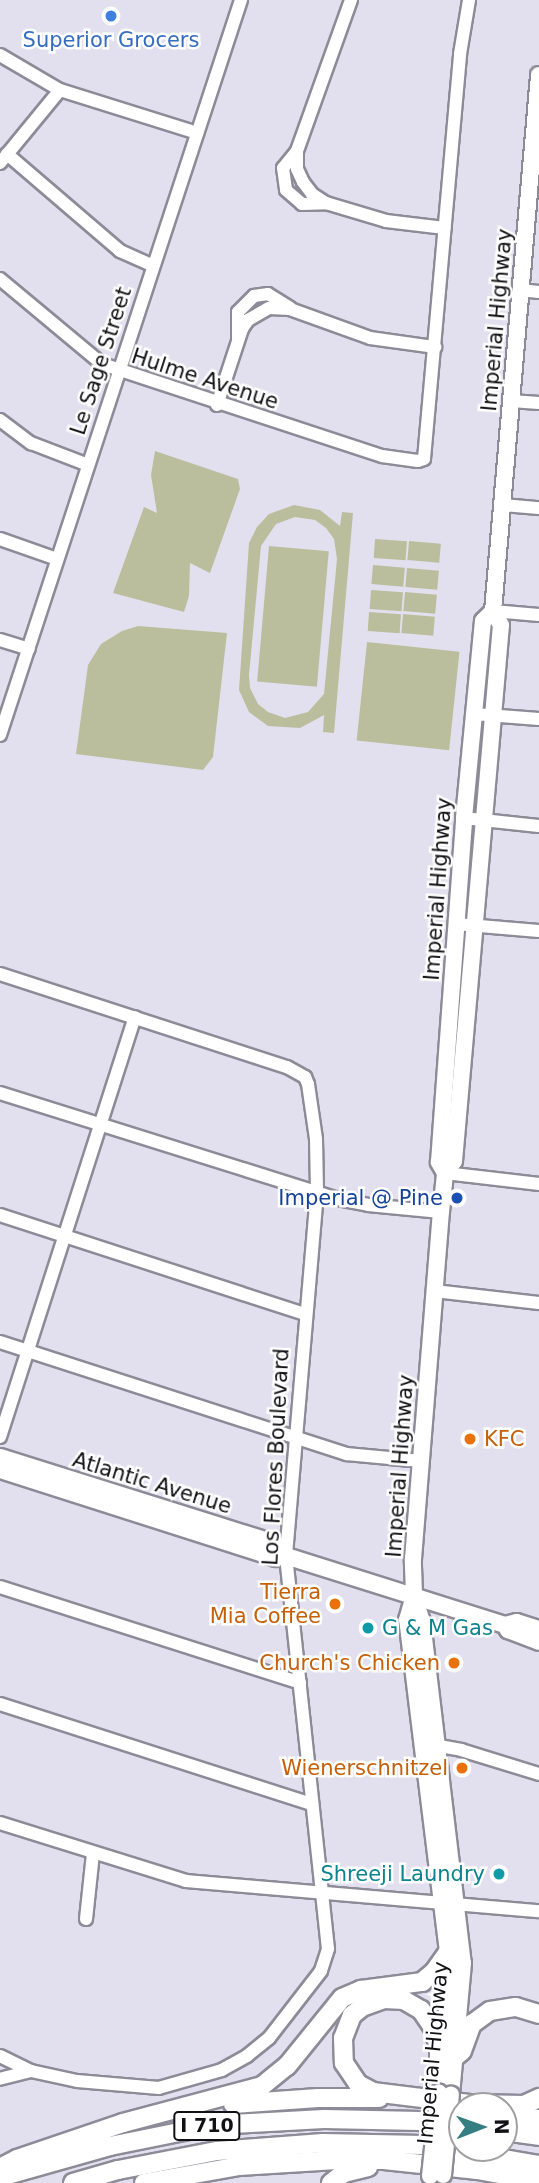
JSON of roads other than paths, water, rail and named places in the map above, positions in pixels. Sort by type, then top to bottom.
[{"type":"highway","points":[[0,2168],[17,2159],[86,2135],[262,2085],[287,2066],[342,1998],[361,1990],[422,1982],[434,1972],[449,1952]]},
{"type":"highway","points":[[445,2093],[439,2048],[429,2018],[421,2010],[404,2000],[373,2001],[352,2015],[345,2026],[342,2049],[349,2074],[364,2087],[412,2098],[448,2102]]},
{"type":"highway","points":[[455,2057],[462,2051],[472,2024],[490,2011],[516,2007],[539,2014]]},
{"type":"highway","points":[[174,2111],[284,2099],[412,2098]]},
{"type":"highway","points":[[518,2105],[539,2098]]},
{"type":"highway","points":[[518,2115],[539,2119]]},
{"type":"highway","name":"I 710","points":[[0,2177],[110,2146],[214,2125],[346,2119],[448,2126]]},
{"type":"highway","points":[[518,2133],[539,2136]]},
{"type":"highway","name":"I 710","points":[[73,2183],[118,2170],[217,2151],[323,2143],[423,2145],[539,2165]]},
{"type":"highway","points":[[144,2183],[200,2171],[265,2163],[337,2160],[413,2163],[461,2170],[518,2183]]},
{"type":"highway","points":[[331,2183],[344,2173],[359,2168],[413,2163]]},
{"type":"highway","points":[[461,2170],[477,2169],[539,2181]]},
{"type":"highway","points":[[152,2183],[191,2179],[208,2183]]},
{"type":"main road","name":"Imperial Highway","points":[[445,2093],[455,2057],[463,1973],[450,1904],[430,1744],[407,1620],[414,1595],[413,1559],[441,1212],[445,1173],[454,1161],[501,625],[493,611],[520,290],[535,174],[539,75]]},
{"type":"main road","name":"Imperial Highway","points":[[445,1173],[439,1162],[464,818],[483,621],[493,611]]},
{"type":"main road","name":"Atlantic Avenue","points":[[0,1457],[275,1543],[286,1556]]},
{"type":"main road","name":"Atlantic Avenue","points":[[0,1471],[276,1558],[286,1556],[505,1625],[517,1622],[539,1629]]},
{"type":"main road","name":"Atlantic Avenue","points":[[505,1625],[508,1630],[539,1642]]},
{"type":"main road","name":"Imperial Highway","points":[[436,2179],[445,2093],[450,1904]]},
{"type":"street","name":"Le Sage Street","points":[[0,736],[241,0]]},
{"type":"street","points":[[326,203],[303,183],[298,169],[298,151],[351,0]]},
{"type":"street","points":[[217,405],[238,339],[248,320],[258,313],[278,307],[370,338],[435,347],[460,54],[469,0]]},
{"type":"street","points":[[0,55],[60,90],[197,133]]},
{"type":"street","points":[[60,90],[4,158],[120,251],[153,266]]},
{"type":"street","points":[[298,151],[283,168],[286,190],[302,204],[326,203],[386,222],[445,228]]},
{"type":"street","name":"Hulme Avenue","points":[[0,279],[102,365],[217,405],[382,456],[418,461],[425,458],[435,347]]},
{"type":"street","points":[[520,290],[539,292]]},
{"type":"street","points":[[238,339],[238,312],[254,296],[268,294],[290,309]]},
{"type":"street","points":[[511,401],[539,403]]},
{"type":"street","points":[[0,420],[31,443],[88,465]]},
{"type":"street","points":[[503,505],[539,508]]},
{"type":"street","points":[[0,539],[57,559]]},
{"type":"street","points":[[493,611],[539,615]]},
{"type":"street","points":[[0,640],[29,649]]},
{"type":"street","points":[[474,714],[539,719]]},
{"type":"street","points":[[464,818],[539,826]]},
{"type":"street","points":[[456,924],[539,931]]},
{"type":"street","points":[[0,974],[135,1017],[0,1437]]},
{"type":"street","name":"Los Flores Boulevard","points":[[0,2056],[31,2070],[77,2081],[159,2088],[231,2066],[269,2038],[325,1965],[328,1949],[286,1556],[304,1314],[317,1193],[316,1139],[310,1092],[304,1077],[296,1070],[135,1017]]},
{"type":"street","points":[[0,1093],[317,1193],[368,1205],[441,1212]]},
{"type":"street","points":[[445,1173],[539,1184]]},
{"type":"street","points":[[0,1215],[304,1314]]},
{"type":"street","points":[[435,1291],[539,1303]]},
{"type":"street","points":[[0,1342],[347,1454],[421,1461]]},
{"type":"street","points":[[0,1587],[300,1683]]},
{"type":"street","points":[[0,1704],[312,1804]]},
{"type":"street","points":[[430,1744],[539,1774]]},
{"type":"street","points":[[0,1823],[186,1881],[539,1911]]},
{"type":"street","points":[[86,1919],[93,1853]]},
{"type":"street","points":[[0,2079],[31,2070]]},
{"type":"place","name":"Superior Grocers","points":[[111,16]]},
{"type":"place","name":"Imperial @ Pine","points":[[457,1198]]},
{"type":"place","name":"KFC","points":[[470,1439]]},
{"type":"place","name":"Tierra Mia Coffee","points":[[335,1604]]},
{"type":"place","name":"G & M Gas","points":[[368,1628]]},
{"type":"place","name":"Church's Chicken","points":[[454,1663]]},
{"type":"place","name":"Wienerschnitzel","points":[[462,1768]]},
{"type":"place","name":"Shreeji Laundry","points":[[499,1874]]}]
